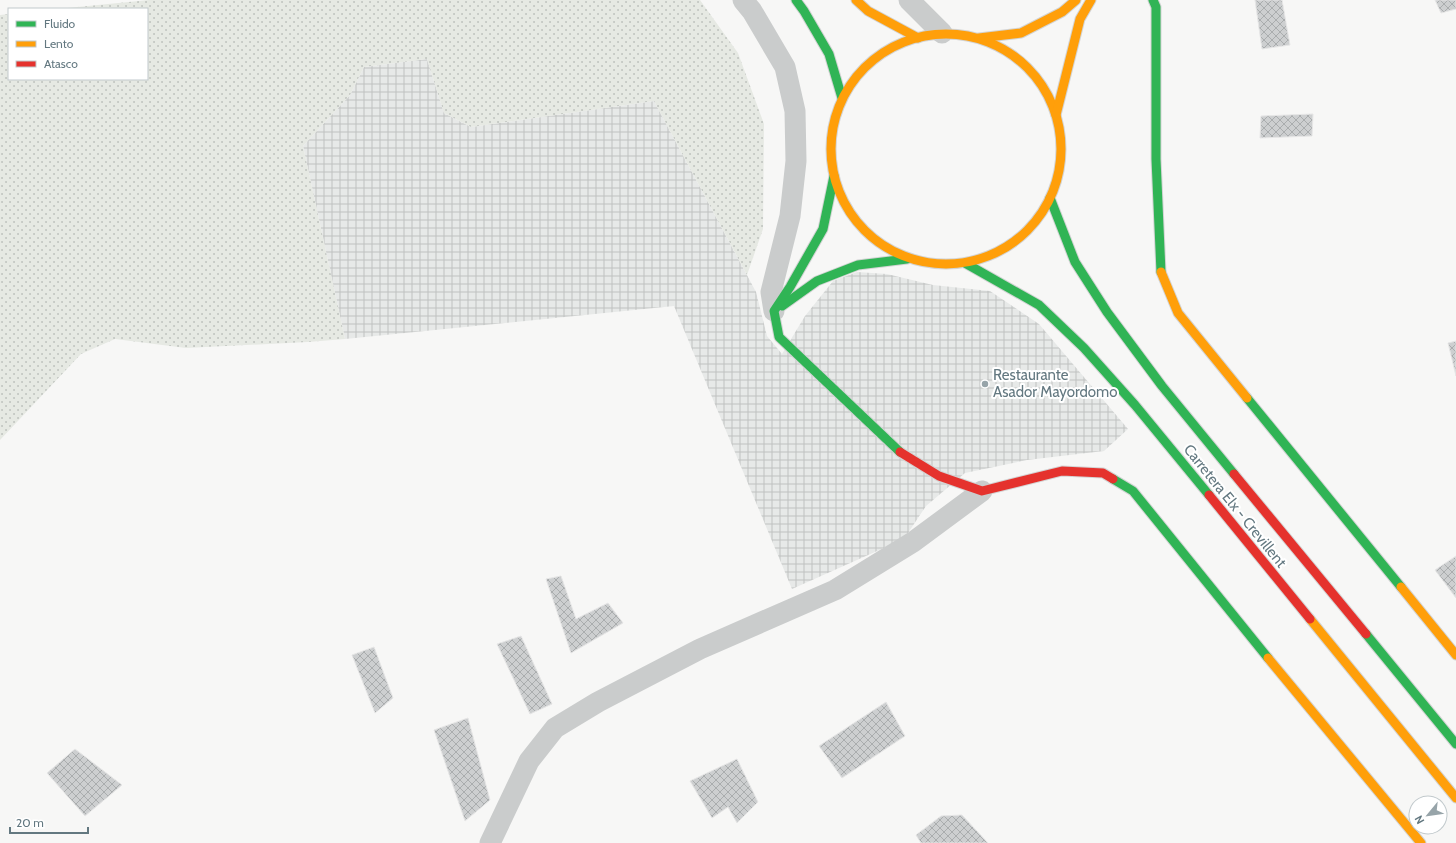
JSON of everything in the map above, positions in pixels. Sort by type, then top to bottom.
[{"type":"main road","points":[[796,0],[829,54],[842,98]]},
{"type":"main road","points":[[856,0],[868,11],[918,38]]},
{"type":"main road","points":[[1076,0],[1062,12],[1021,33],[979,38],[942,33],[918,38],[900,43],[863,67],[842,98],[831,136],[834,176],[823,229],[790,287],[774,311],[779,337],[900,452],[939,476],[982,491],[1062,470],[1103,473],[1133,490],[1264,653],[1421,843]]},
{"type":"main road","points":[[1056,115],[1080,19],[1091,0]]},
{"type":"main road","points":[[1153,0],[1156,7],[1156,160],[1161,272],[1178,313],[1456,655]]},
{"type":"main road","points":[[774,311],[817,281],[858,265],[907,258],[950,265],[989,258],[1021,238],[1044,211],[1058,181],[1060,126],[1056,115],[1049,97],[1027,66],[979,38]]},
{"type":"main road","points":[[834,176],[846,207],[850,213],[878,243],[907,258]]},
{"type":"main road","name":"Carretera Elx - Crevillent","points":[[1050,198],[1075,262],[1107,312],[1162,386],[1456,744]]},
{"type":"main road","name":"Carretera Elx - Crevillent","points":[[965,262],[1039,306],[1084,348],[1135,405],[1456,798]]},
{"type":"street","points":[[743,0],[752,11],[785,67],[795,111],[796,161],[790,216],[771,292],[774,311]]},
{"type":"street","points":[[909,0],[942,33]]},
{"type":"street","points":[[490,843],[529,761],[555,728],[598,702],[700,649],[835,590],[913,542],[982,491]]},
{"type":"shaded area","points":[[149,0],[700,0],[738,53],[764,124],[763,229],[747,275],[654,101],[471,127],[444,113],[427,59],[364,67],[350,95],[303,146],[345,339],[186,348],[115,339],[81,354],[0,440],[0,15],[8,14],[8,80],[148,80],[148,8],[67,8]]},
{"type":"shaded area","points":[[427,59],[444,113],[471,127],[654,101],[756,292],[767,336],[782,354],[805,316],[833,281],[857,272],[887,274],[933,285],[990,291],[1039,324],[1128,429],[1104,451],[1027,460],[965,473],[926,506],[904,539],[792,589],[674,306],[345,339],[303,146],[350,95],[364,67]]},
{"type":"building","points":[[1255,0],[1282,0],[1290,45],[1262,49]]},
{"type":"building","points":[[1435,0],[1456,0],[1456,9],[1441,13]]},
{"type":"building","points":[[1313,114],[1312,136],[1260,138],[1261,116]]},
{"type":"building","points":[[1456,341],[1456,376],[1448,343]]},
{"type":"building","points":[[1456,556],[1456,598],[1435,570]]},
{"type":"building","points":[[561,576],[576,619],[608,603],[623,623],[571,653],[546,579]]},
{"type":"building","points":[[521,636],[552,704],[530,714],[497,644]]},
{"type":"building","points":[[374,647],[393,698],[375,713],[352,655]]},
{"type":"building","points":[[886,702],[905,736],[842,778],[819,746]]},
{"type":"building","points":[[468,718],[490,800],[465,821],[434,730]]},
{"type":"building","points":[[75,749],[122,785],[85,816],[47,773]]},
{"type":"building","points":[[737,759],[758,802],[737,823],[728,807],[712,818],[690,781]]},
{"type":"building","points":[[962,815],[988,843],[921,843],[916,835],[941,816]]},
{"type":"traffic: fast","points":[[796,0],[829,54],[842,98]]},
{"type":"traffic: fast","points":[[1153,0],[1156,7],[1156,159],[1161,272]]},
{"type":"traffic: fast","points":[[834,176],[823,229],[790,287],[774,311],[779,337],[900,452]]},
{"type":"traffic: fast","points":[[1050,198],[1075,262],[1107,312],[1162,386],[1234,474]]},
{"type":"traffic: fast","points":[[782,306],[817,281],[858,265],[907,259]]},
{"type":"traffic: fast","points":[[965,263],[1039,305],[1084,348],[1135,405],[1209,495]]},
{"type":"traffic: fast","points":[[1247,398],[1401,587]]},
{"type":"traffic: fast","points":[[1113,479],[1133,491],[1268,658]]},
{"type":"traffic: fast","points":[[1366,634],[1456,744]]},
{"type":"traffic: slow","points":[[856,0],[868,11],[918,38]]},
{"type":"traffic: slow","points":[[979,38],[1021,33],[1062,12],[1076,0]]},
{"type":"traffic: slow","points":[[1056,115],[1080,19],[1091,0]]},
{"type":"traffic: slow","points":[[946,34],[968,36],[990,43],[1019,60],[1035,76],[1047,95],[1056,116],[1059,127],[1061,149],[1059,171],[1052,193],[1035,222],[1019,238],[1000,250],[979,259],[968,262],[946,264],[924,262],[902,255],[873,238],[857,222],[845,203],[836,182],[833,171],[831,149],[833,127],[840,105],[857,76],[873,60],[892,48],[913,39],[924,36],[946,34]]},
{"type":"traffic: slow","points":[[1161,272],[1178,313],[1247,398]]},
{"type":"traffic: slow","points":[[1401,587],[1456,655]]},
{"type":"traffic: slow","points":[[1310,619],[1456,798]]},
{"type":"traffic: slow","points":[[1268,658],[1421,843]]},
{"type":"traffic: jam","points":[[900,452],[939,476],[982,491],[1062,471],[1103,473],[1113,479]]},
{"type":"traffic: jam","points":[[1234,474],[1366,634]]},
{"type":"traffic: jam","points":[[1209,495],[1310,619]]},
{"type":"place","name":"Restaurante Asador Mayordomo","points":[[985,384]]}]
